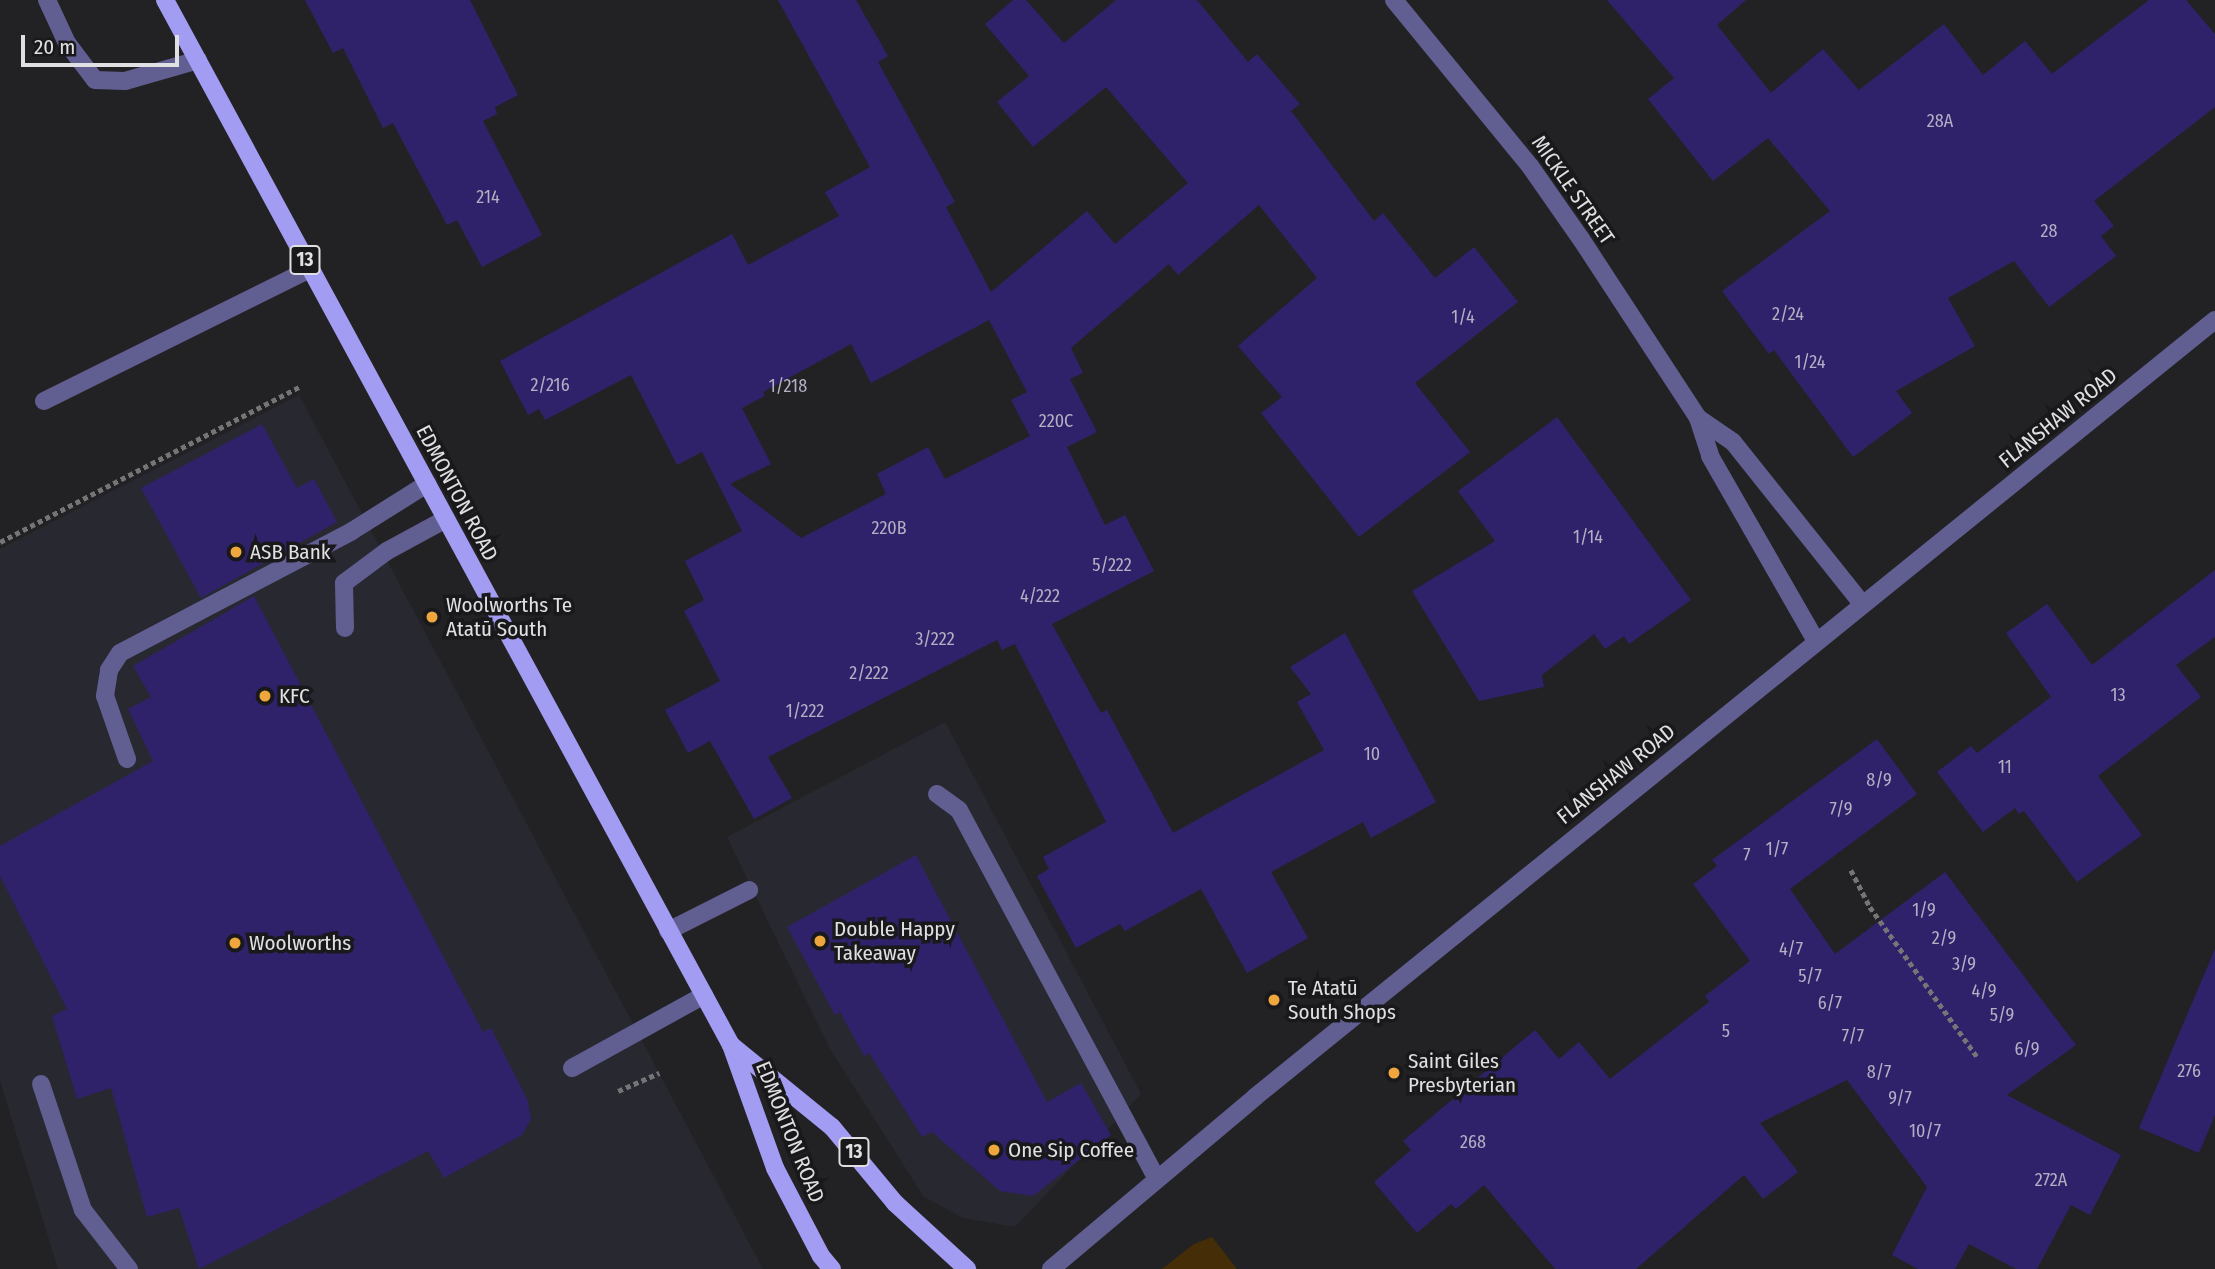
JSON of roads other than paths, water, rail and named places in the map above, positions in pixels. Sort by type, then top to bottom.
[{"type":"main road","name":"EDMONTON ROAD","points":[[164,0],[731,1045],[775,1168],[821,1256],[832,1269]]},
{"type":"main road","name":"EDMONTON ROAD","points":[[731,1045],[832,1126],[895,1203],[967,1269]]},
{"type":"street","points":[[47,0],[67,43],[95,80],[125,82],[198,61]]},
{"type":"street","name":"MICKLE STREET","points":[[1394,0],[1530,166],[1698,418],[1710,456],[1816,641]]},
{"type":"street","points":[[44,401],[310,269]]},
{"type":"street","name":"FLANSHAW ROAD","points":[[1051,1269],[1157,1179],[1816,641],[2215,320]]},
{"type":"street","name":"MICKLE STREET","points":[[1698,418],[1732,442],[1863,605]]},
{"type":"street","points":[[127,759],[105,696],[109,670],[120,653],[352,531],[427,484]]},
{"type":"street","points":[[345,628],[344,583],[387,551],[446,519]]},
{"type":"street","points":[[937,794],[959,810],[1157,1179]]},
{"type":"street","points":[[668,931],[749,890]]},
{"type":"street","points":[[572,1068],[704,995]]},
{"type":"street","points":[[41,1084],[83,1210],[129,1269]]},
{"type":"place","name":"ASB Bank","points":[[236,552]]},
{"type":"place","name":"Woolworths Te Atatū South","points":[[432,617]]},
{"type":"place","name":"KFC","points":[[265,696]]},
{"type":"place","name":"Double Happy Takeaway","points":[[820,941]]},
{"type":"place","name":"Woolworths","points":[[235,943]]},
{"type":"place","name":"Te Atatū South Shops","points":[[1274,1000]]},
{"type":"place","name":"Saint Giles Presbyterian","points":[[1394,1073]]},
{"type":"place","name":"One Sip Coffee","points":[[994,1150]]}]
